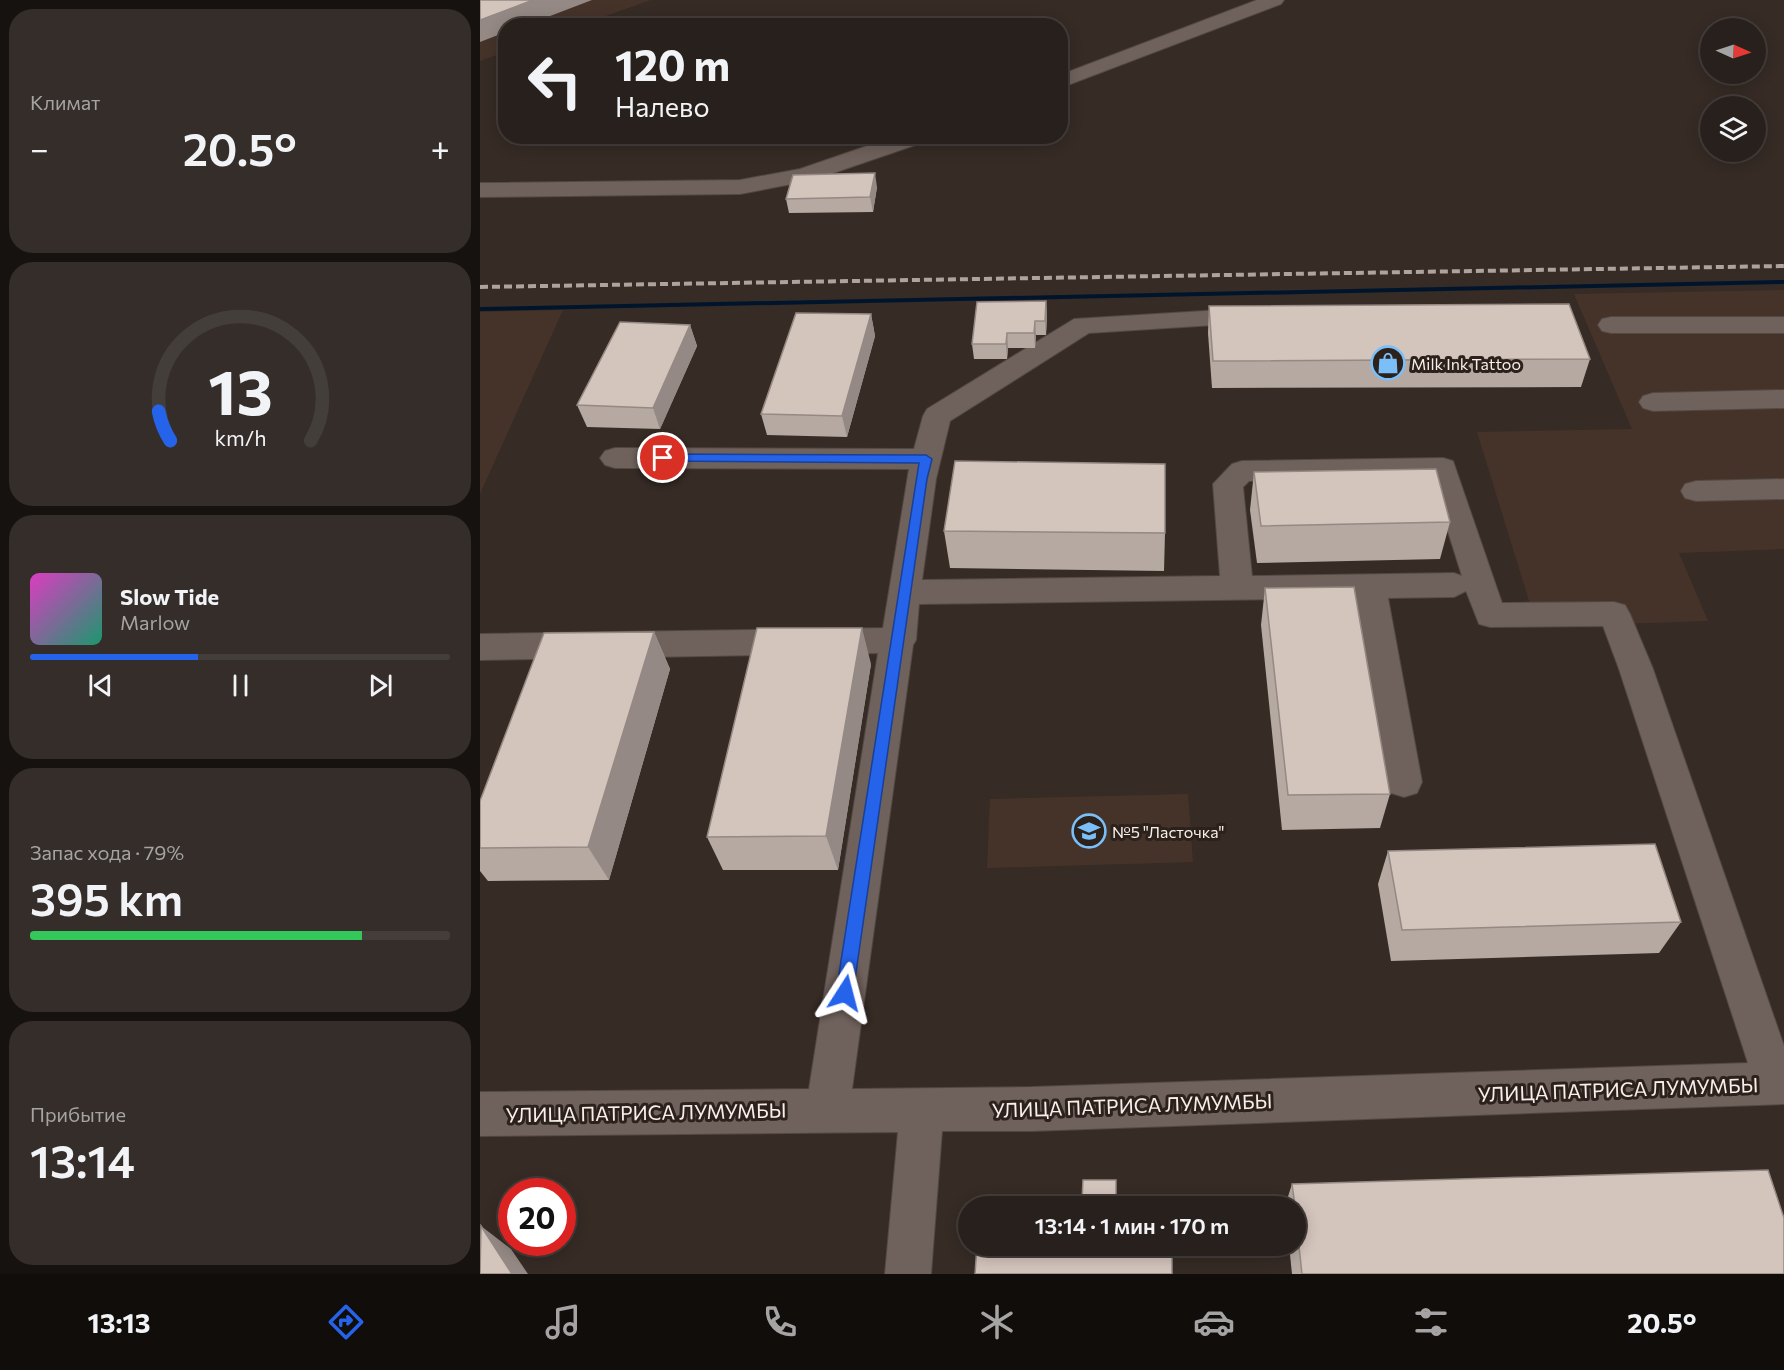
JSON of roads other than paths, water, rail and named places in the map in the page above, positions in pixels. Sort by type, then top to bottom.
[{"type":"street","points":[[1068,79],[1274,0]]},
{"type":"street","points":[[480,190],[740,187],[805,175],[896,144]]},
{"type":"street","points":[[827,1111],[899,640],[921,479],[937,416],[1083,325],[1212,317],[1283,316]]},
{"type":"street","points":[[1611,325],[1784,325]]},
{"type":"street","points":[[1653,402],[1784,399]]},
{"type":"street","points":[[615,458],[926,459]]},
{"type":"street","points":[[1237,588],[1228,484],[1242,471],[1443,468],[1490,615],[1614,614],[1636,669],[1780,1084]]},
{"type":"street","points":[[1696,491],[1784,489]]},
{"type":"street","points":[[906,592],[1454,585]]},
{"type":"street","points":[[1370,586],[1404,782]]},
{"type":"street","points":[[480,647],[899,640]]},
{"type":"street","name":"УЛИЦА ПАТРИСА ЛУМУМБЫ","points":[[480,1114],[1032,1108],[1780,1084]]},
{"type":"street","points":[[908,1274],[922,1110]]},
{"type":"waterway","points":[[480,309],[1784,282]]},
{"type":"railway","points":[[480,287],[1784,266]]},
{"type":"place","name":"Milk Ink Tattoo","points":[[1388,363]]},
{"type":"place","name":"№5 \"Ласточка\"","points":[[1089,831]]}]
